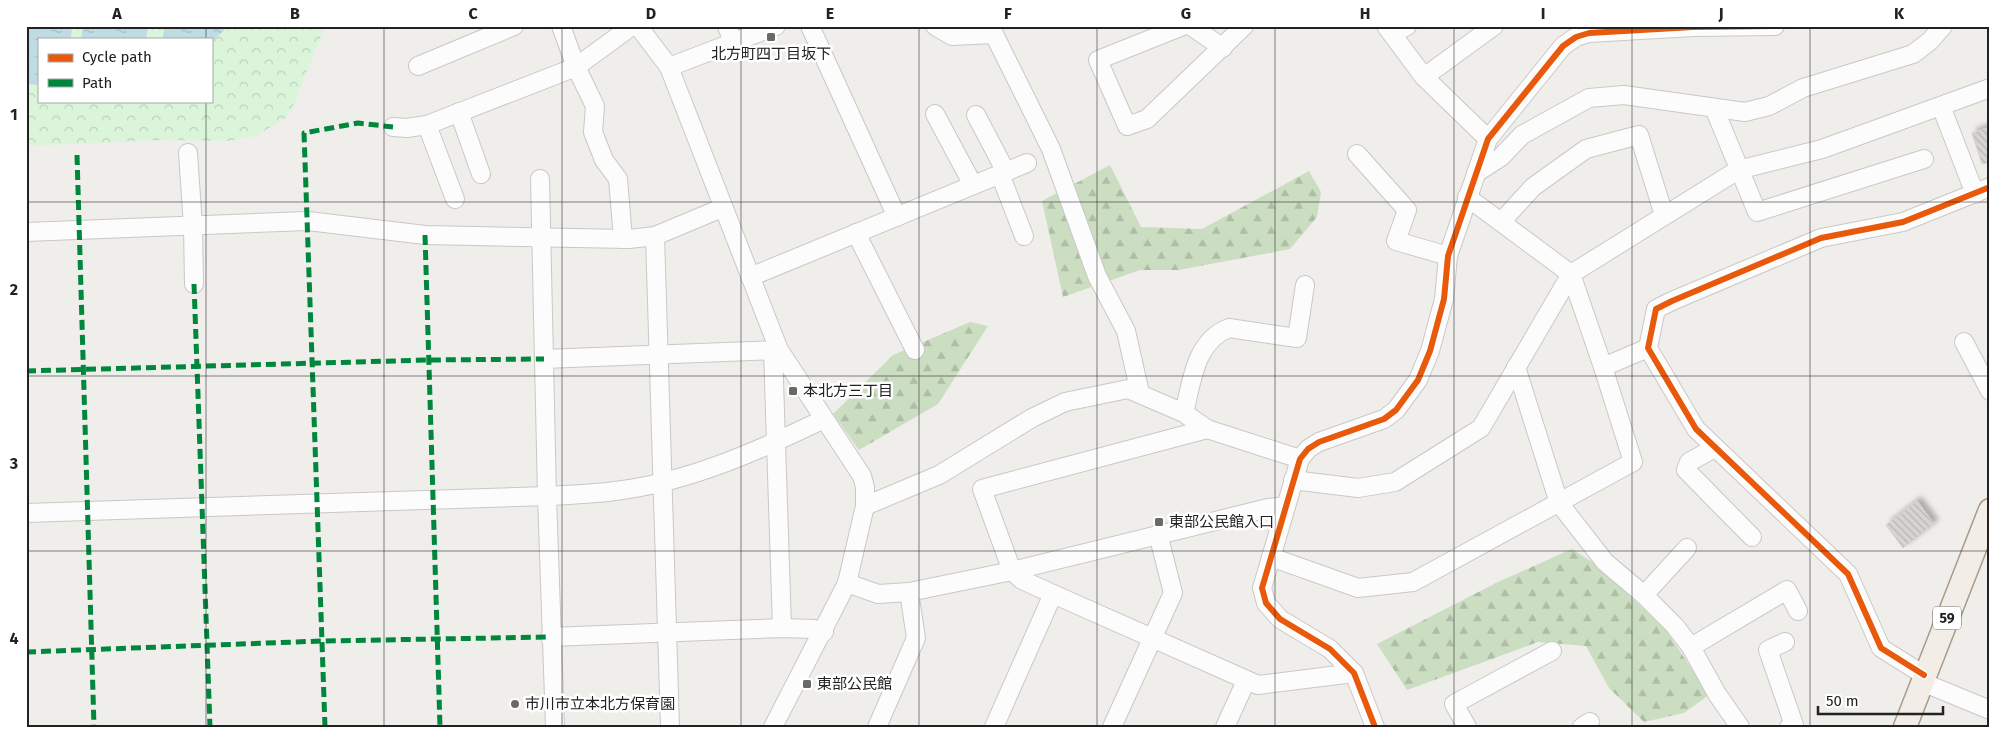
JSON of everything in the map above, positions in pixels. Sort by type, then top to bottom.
[{"type":"main road","name":"59","points":[[1904,727],[1990,510]]},
{"type":"street","points":[[418,66],[514,26]]},
{"type":"street","points":[[560,26],[576,67],[595,106],[592,132],[604,160],[618,179],[622,239]]},
{"type":"street","points":[[393,127],[407,128],[427,125],[576,67],[632,26]]},
{"type":"street","points":[[638,26],[669,67],[776,350],[862,476],[865,487],[865,506],[847,583],[824,632],[772,727]]},
{"type":"street","points":[[669,67],[730,34],[776,26]]},
{"type":"street","points":[[810,26],[897,217]]},
{"type":"street","points":[[935,26],[952,36],[997,30],[1051,149],[1096,276],[1126,330],[1140,393]]},
{"type":"street","points":[[1183,26],[1098,60],[1127,126],[1146,119],[1223,48],[1244,26]]},
{"type":"street","points":[[1191,26],[1223,48]]},
{"type":"street","points":[[1424,77],[1494,26]]},
{"type":"street","points":[[1375,727],[1354,673],[1330,649],[1280,619],[1266,602],[1262,588],[1300,459],[1308,449],[1319,442],[1384,419],[1396,410],[1418,380],[1430,351],[1444,299],[1448,256],[1488,139],[1564,46],[1576,37],[1589,33],[1626,29],[1693,26],[1775,26]]},
{"type":"street","points":[[1476,173],[1501,157],[1522,135],[1589,98],[1624,94],[1745,112],[1769,106],[1803,88],[1913,54],[1930,41],[1943,26]]},
{"type":"street","points":[[1395,29],[1424,77],[1488,139]]},
{"type":"street","points":[[1293,480],[1358,488],[1395,482],[1481,428],[1571,274],[1738,170],[1822,149],[1990,88]]},
{"type":"street","points":[[1941,106],[1982,191],[1902,222],[1821,238],[1672,301],[1656,309],[1648,348],[1696,429],[1848,574],[1881,648],[1923,679],[1990,710]]},
{"type":"street","points":[[1714,108],[1738,170],[1757,212],[1924,159]]},
{"type":"street","points":[[459,112],[481,174]]},
{"type":"street","points":[[935,114],[973,185]]},
{"type":"street","points":[[976,115],[1003,173],[1024,236]]},
{"type":"street","points":[[427,125],[455,200]]},
{"type":"street","points":[[1502,221],[1533,187],[1586,149],[1639,135],[1664,215]]},
{"type":"street","points":[[188,152],[193,226],[194,284]]},
{"type":"street","points":[[1357,154],[1407,210],[1396,241],[1448,256]]},
{"type":"street","points":[[750,277],[1027,164]]},
{"type":"street","points":[[540,179],[550,638],[555,727]]},
{"type":"street","points":[[1271,557],[1358,588],[1413,582],[1632,462],[1603,367],[1571,274],[1502,221],[1467,197]]},
{"type":"street","points":[[26,232],[308,221],[424,234],[622,239],[656,236],[722,208]]},
{"type":"street","points":[[856,233],[915,350]]},
{"type":"street","points":[[656,236],[670,727]]},
{"type":"street","points":[[1184,413],[1198,362],[1206,344],[1219,332],[1230,328],[1298,338],[1308,296]]},
{"type":"street","points":[[1964,342],[1990,391]]},
{"type":"street","points":[[1603,367],[1648,348]]},
{"type":"street","points":[[544,359],[659,353],[776,350]]},
{"type":"street","points":[[776,350],[776,443],[782,628]]},
{"type":"street","points":[[1516,367],[1560,503],[1605,562],[1644,595],[1675,626],[1691,647],[1717,694],[1740,727]]},
{"type":"street","points":[[865,506],[939,475],[1032,418],[1065,402],[1128,389],[1184,413],[1206,429],[1300,459]]},
{"type":"street","points":[[26,513],[547,496],[616,491],[662,482],[718,466],[776,443],[824,419]]},
{"type":"street","points":[[1206,429],[982,489],[1012,571],[1022,580],[1258,685],[1354,673]]},
{"type":"street","points":[[1715,448],[1689,462],[1686,470],[1752,537]]},
{"type":"street","points":[[847,583],[878,594],[909,592],[1012,571],[1158,534],[1268,508],[1286,506]]},
{"type":"street","points":[[1112,727],[1173,593],[1158,534]]},
{"type":"street","points":[[1644,595],[1687,548]]},
{"type":"street","points":[[1691,647],[1787,590],[1798,612]]},
{"type":"street","points":[[876,727],[916,638],[909,592]]},
{"type":"street","points":[[994,727],[1053,594]]},
{"type":"street","points":[[550,638],[668,631],[782,628],[814,629],[824,632]]},
{"type":"street","points":[[1785,642],[1768,650],[1794,725],[1789,727]]},
{"type":"street","points":[[1467,727],[1454,704],[1552,651]]},
{"type":"street","points":[[1225,727],[1246,681]]},
{"type":"green space","points":[[26,26],[325,26],[294,104],[286,118],[256,136],[230,141],[161,140],[26,146]]},
{"type":"green space","points":[[1110,165],[1141,227],[1202,229],[1309,171],[1321,192],[1317,217],[1290,249],[1179,270],[1140,270],[1063,297],[1042,201]]},
{"type":"green space","points":[[970,322],[988,326],[938,404],[859,450],[833,414],[893,355]]},
{"type":"green space","points":[[1572,549],[1595,564],[1666,630],[1709,695],[1684,713],[1644,722],[1609,688],[1586,646],[1538,642],[1407,690],[1377,644],[1498,582]]},
{"type":"water","points":[[26,26],[72,26],[71,38],[38,38],[38,85],[26,84]]},
{"type":"water","points":[[83,26],[148,26],[146,38],[81,38]]},
{"type":"water","points":[[164,26],[228,26],[212,42],[212,38],[163,38]]},
{"type":"building","points":[[1990,127],[1990,162],[1982,164],[1972,133]]},
{"type":"building","points":[[1917,501],[1934,524],[1903,548],[1886,525]]},
{"type":"marked path","points":[[325,727],[304,133],[358,123],[393,127]]},
{"type":"marked path","points":[[77,155],[94,727]]},
{"type":"marked path","points":[[425,235],[440,727]]},
{"type":"marked path","points":[[194,284],[210,727]]},
{"type":"marked path","points":[[26,371],[429,360],[544,359]]},
{"type":"marked path","points":[[26,652],[322,641],[550,637]]},
{"type":"cycle path","points":[[1375,727],[1354,673],[1330,649],[1280,619],[1266,603],[1262,588],[1300,459],[1308,449],[1319,442],[1384,419],[1396,410],[1418,380],[1430,351],[1444,299],[1448,256],[1488,139],[1563,46],[1576,37],[1589,33],[1693,27],[1775,26]]},
{"type":"cycle path","points":[[1924,675],[1881,648],[1848,574],[1696,429],[1648,348],[1656,309],[1672,301],[1821,238],[1903,222],[1990,187]]},
{"type":"place","name":"北方町四丁目坂下","points":[[771,37]]},
{"type":"place","name":"本北方三丁目","points":[[793,391]]},
{"type":"place","name":"東部公民館入口","points":[[1159,522]]},
{"type":"place","name":"東部公民館","points":[[807,684]]},
{"type":"place","name":"市川市立本北方保育園","points":[[515,704]]}]
